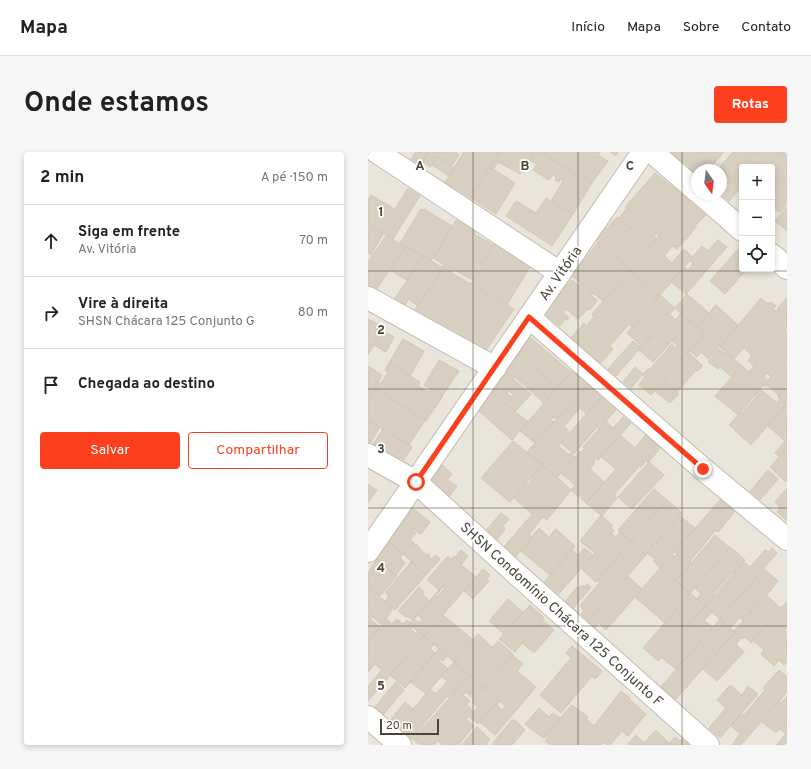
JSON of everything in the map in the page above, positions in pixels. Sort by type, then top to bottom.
[{"type":"street","points":[[377,152],[560,273]]},
{"type":"street","name":"Av. Vitória","points":[[368,551],[643,152]]},
{"type":"street","points":[[652,152],[691,186]]},
{"type":"street","points":[[708,200],[739,227]]},
{"type":"street","points":[[775,258],[787,268]]},
{"type":"street","points":[[368,298],[495,368]]},
{"type":"street","points":[[529,317],[703,469],[787,539]]},
{"type":"street","name":"SHSN Condomínio Chácara 125 Conjunto F","points":[[368,455],[416,482],[708,745]]},
{"type":"street","points":[[368,717],[400,745]]},
{"type":"shaded area","points":[[368,152],[787,152],[787,745],[368,745]]},
{"type":"building","points":[[416,152],[429,152],[421,165],[411,159]]},
{"type":"building","points":[[429,152],[455,152],[459,155],[451,167],[437,157],[430,167],[423,162]]},
{"type":"building","points":[[464,152],[499,152],[484,176],[482,174],[481,176],[483,177],[471,198],[445,182]]},
{"type":"building","points":[[499,152],[534,152],[520,174],[498,162],[494,168],[491,166]]},
{"type":"building","points":[[534,152],[540,152],[592,183],[573,214],[551,201],[563,181],[560,179],[559,182],[555,180],[556,177],[553,175],[549,180],[533,170],[537,164],[529,160]]},
{"type":"building","points":[[540,152],[600,152],[598,155],[608,161],[592,183]]},
{"type":"building","points":[[610,152],[618,152],[616,156]]},
{"type":"building","points":[[669,152],[703,152],[691,164],[690,167]]},
{"type":"building","points":[[703,152],[724,152],[713,164],[692,164]]},
{"type":"building","points":[[733,152],[755,152],[744,164],[739,164],[739,170],[727,183],[727,164],[722,164]]},
{"type":"building","points":[[755,152],[781,152],[771,164],[744,164]]},
{"type":"building","points":[[781,152],[787,152],[787,175],[775,189],[775,164],[771,164]]},
{"type":"building","points":[[437,157],[454,168],[449,176],[432,165]]},
{"type":"building","points":[[490,167],[515,183],[496,214],[471,198]]},
{"type":"building","points":[[739,170],[739,189],[729,201],[727,199],[727,183]]},
{"type":"building","points":[[655,173],[690,201],[659,236],[625,207]]},
{"type":"building","points":[[787,175],[787,204],[780,213],[775,209],[775,188]]},
{"type":"building","points":[[408,188],[420,196],[393,239],[368,225],[368,200],[371,195],[395,209]]},
{"type":"building","points":[[546,198],[573,214],[552,246],[506,216],[516,201],[536,213]]},
{"type":"building","points":[[689,201],[706,215],[695,226],[690,235],[677,249],[673,246],[664,256],[672,263],[684,249],[693,257],[659,296],[630,270]]},
{"type":"building","points":[[787,207],[787,231],[775,221]]},
{"type":"building","points":[[627,208],[656,233],[654,236],[657,239],[651,246],[619,218]]},
{"type":"building","points":[[421,209],[424,209],[452,226],[431,261],[400,243]]},
{"type":"building","points":[[617,217],[651,246],[630,270],[596,240]]},
{"type":"building","points":[[456,220],[476,231],[474,234],[494,245],[477,270],[478,271],[473,280],[453,269],[451,272],[442,267],[444,265],[434,258]]},
{"type":"building","points":[[368,225],[383,234],[371,255],[368,253]]},
{"type":"building","points":[[386,236],[406,247],[372,295],[368,295],[368,262]]},
{"type":"building","points":[[718,240],[727,247],[686,294],[671,282],[684,267],[688,270],[693,264],[690,260],[702,246],[708,251]]},
{"type":"building","points":[[598,242],[630,270],[603,301],[572,276]]},
{"type":"building","points":[[494,244],[531,265],[507,305],[471,284]]},
{"type":"building","points":[[406,247],[423,256],[407,280],[390,270]]},
{"type":"building","points":[[739,248],[739,272],[744,272],[725,294],[710,281]]},
{"type":"building","points":[[423,256],[443,268],[418,306],[409,299],[400,312],[390,306]]},
{"type":"building","points":[[443,268],[514,309],[480,359],[410,317]]},
{"type":"building","points":[[630,270],[659,296],[632,327],[629,324],[610,346],[613,349],[600,364],[570,339],[584,323],[586,326],[594,317],[592,314]]},
{"type":"building","points":[[572,280],[579,286],[581,283],[593,293],[591,296],[597,300],[590,310],[588,309],[578,319],[566,309],[563,313],[569,318],[567,320],[565,319],[560,326],[546,315],[564,288]]},
{"type":"building","points":[[687,294],[709,313],[697,327],[675,308]]},
{"type":"building","points":[[660,295],[675,308],[642,346],[627,333]]},
{"type":"building","points":[[761,298],[768,304],[770,302],[776,306],[773,309],[776,311],[734,359],[720,347]]},
{"type":"building","points":[[787,298],[787,318],[777,309]]},
{"type":"building","points":[[716,305],[738,325],[720,347],[697,327]]},
{"type":"building","points":[[778,310],[787,318],[787,327],[754,366],[748,361],[752,356],[745,349]]},
{"type":"building","points":[[680,314],[690,321],[653,362],[639,350],[671,315],[676,320]]},
{"type":"building","points":[[368,319],[384,327],[368,355]]},
{"type":"building","points":[[690,321],[705,333],[651,395],[639,385],[645,377],[643,374],[649,368],[650,369],[672,344],[676,348],[678,346],[672,341]]},
{"type":"building","points":[[785,329],[787,331],[787,358],[771,377],[767,373],[764,377],[768,381],[764,385],[749,372]]},
{"type":"building","points":[[382,330],[394,337],[386,352],[374,345]]},
{"type":"building","points":[[705,333],[720,346],[708,359],[701,352],[697,357],[690,351]]},
{"type":"building","points":[[530,337],[571,372],[557,387],[518,354]]},
{"type":"building","points":[[403,339],[424,351],[410,376],[389,363]]},
{"type":"building","points":[[633,341],[641,347],[616,376],[608,369]]},
{"type":"building","points":[[719,349],[724,353],[726,352],[742,366],[732,377],[720,367],[718,369],[708,362]]},
{"type":"building","points":[[688,352],[703,366],[698,371],[696,370],[677,392],[679,394],[670,403],[655,391]]},
{"type":"building","points":[[518,354],[557,387],[544,403],[515,377],[513,379],[506,373]]},
{"type":"building","points":[[787,358],[787,387],[779,396],[767,385],[766,387],[764,385]]},
{"type":"building","points":[[439,360],[459,371],[442,396],[424,385]]},
{"type":"building","points":[[389,363],[420,382],[418,386],[429,392],[431,389],[443,396],[426,421],[374,388],[378,382],[381,384],[388,372],[385,370]]},
{"type":"building","points":[[368,366],[382,375],[373,391],[368,389]]},
{"type":"building","points":[[742,366],[764,385],[738,415],[715,396]]},
{"type":"building","points":[[635,367],[643,374],[631,388],[623,382]]},
{"type":"building","points":[[572,371],[588,384],[556,419],[554,417],[551,420],[554,422],[535,443],[520,431]]},
{"type":"building","points":[[506,373],[531,394],[515,412],[492,393]],"holes":[[[509,391],[513,394],[511,397],[507,393]]]},
{"type":"building","points":[[588,384],[602,396],[586,414],[580,408],[564,426],[570,433],[542,465],[536,460],[539,456],[538,455],[535,459],[527,452]]},
{"type":"building","points":[[787,387],[787,405],[778,397]]},
{"type":"building","points":[[374,388],[425,420],[409,445],[368,420],[368,399]]},
{"type":"building","points":[[368,389],[373,391],[370,396],[368,396]]},
{"type":"building","points":[[760,389],[777,403],[780,398],[786,404],[751,445],[729,425],[757,396],[755,395]]},
{"type":"building","points":[[492,393],[528,422],[512,440],[479,411]]},
{"type":"building","points":[[601,397],[616,410],[599,429],[597,427],[574,454],[561,443]]},
{"type":"building","points":[[786,404],[787,448],[780,457],[775,453],[785,441],[768,426]]},
{"type":"building","points":[[623,417],[631,423],[598,460],[596,458],[593,463],[594,464],[576,486],[561,473],[580,451],[581,452],[585,448],[583,447],[606,421],[613,428]]},
{"type":"building","points":[[368,420],[380,427],[368,447]]},
{"type":"building","points":[[383,429],[412,447],[404,460],[400,457],[391,471],[368,453]]},
{"type":"building","points":[[620,435],[635,448],[616,469],[601,457]]},
{"type":"building","points":[[646,435],[660,448],[648,463],[646,461],[641,467],[640,465],[614,495],[617,498],[602,516],[586,503]]},
{"type":"building","points":[[513,441],[542,465],[510,502],[481,478]]},
{"type":"building","points":[[558,446],[569,455],[570,453],[575,457],[557,478],[542,465]]},
{"type":"building","points":[[787,448],[787,480],[786,482],[770,467]]},
{"type":"building","points":[[649,462],[664,475],[632,509],[618,497]]},
{"type":"building","points":[[442,465],[452,474],[447,480],[457,486],[448,498],[428,485]]},
{"type":"building","points":[[542,465],[561,481],[532,514],[514,498],[526,483],[528,485],[533,479],[531,478]]},
{"type":"building","points":[[590,469],[604,482],[586,503],[581,498],[583,495],[581,494],[579,497],[571,490]]},
{"type":"building","points":[[768,470],[778,479],[760,500],[750,491]]},
{"type":"building","points":[[561,481],[571,490],[547,520],[543,517],[529,534],[532,537],[514,559],[502,549]]},
{"type":"building","points":[[368,484],[377,490],[368,503]]},
{"type":"building","points":[[787,488],[787,521],[777,512],[780,507],[775,502]]},
{"type":"building","points":[[654,489],[667,500],[631,542],[618,530]]},
{"type":"building","points":[[721,499],[735,511],[718,532],[716,530],[690,561],[691,562],[676,581],[660,568],[672,554],[675,557],[677,554],[674,552]]},
{"type":"building","points":[[667,500],[682,513],[646,555],[631,542]]},
{"type":"building","points":[[412,508],[430,522],[421,534],[413,529],[412,530],[416,533],[410,540],[413,542],[403,554],[389,542]]},
{"type":"building","points":[[501,513],[509,519],[503,526],[505,529],[495,542],[484,533]]},
{"type":"building","points":[[601,515],[613,526],[611,528],[614,531],[595,553],[580,541]]},
{"type":"building","points":[[680,516],[695,528],[660,568],[653,561],[655,559],[647,553],[654,546],[656,547],[658,544],[656,543]]},
{"type":"building","points":[[539,528],[549,537],[556,529],[575,546],[550,575],[521,551]]},
{"type":"building","points":[[620,532],[631,541],[596,582],[581,568],[612,534],[616,537]]},
{"type":"building","points":[[715,535],[730,548],[697,583],[699,583],[690,593],[676,581]]},
{"type":"building","points":[[631,541],[646,555],[588,621],[581,614],[584,610],[580,606],[600,582],[598,580]]},
{"type":"building","points":[[389,542],[403,554],[400,558],[405,563],[396,575],[377,559]]},
{"type":"building","points":[[413,542],[426,555],[428,554],[431,559],[436,555],[440,559],[426,575],[403,554]]},
{"type":"building","points":[[730,547],[745,560],[713,594],[714,595],[705,606],[697,599],[701,594],[695,588]]},
{"type":"building","points":[[584,548],[593,555],[556,597],[542,585],[572,550],[578,555]]},
{"type":"building","points":[[772,548],[777,553],[720,619],[705,606],[744,562],[750,567],[765,550],[769,552]]},
{"type":"building","points":[[461,550],[468,556],[462,564],[455,557]]},
{"type":"building","points":[[448,556],[451,559],[454,556],[462,564],[439,590],[427,580]]},
{"type":"building","points":[[377,559],[397,576],[380,596],[368,587],[368,573]]},
{"type":"building","points":[[411,562],[426,575],[395,610],[385,601],[389,596],[385,593]]},
{"type":"building","points":[[461,565],[476,577],[424,636],[410,623]],"holes":[[[443,587],[445,588],[437,597],[435,596]],[[418,615],[422,619],[419,623],[414,619]]]},
{"type":"building","points":[[660,568],[690,593],[665,623],[635,597]]},
{"type":"building","points":[[483,569],[490,575],[487,579],[489,581],[473,599],[464,591]]},
{"type":"building","points":[[764,569],[778,581],[743,620],[739,618],[730,628],[720,619]]},
{"type":"building","points":[[628,576],[642,589],[606,630],[599,623],[594,629],[587,621]]},
{"type":"building","points":[[587,584],[591,587],[572,610],[564,603],[576,588],[583,586],[585,587]]},
{"type":"building","points":[[368,587],[393,608],[382,625],[368,613]]},
{"type":"building","points":[[419,587],[424,592],[422,594],[430,601],[413,620],[398,611]]},
{"type":"building","points":[[690,593],[705,606],[690,624],[675,611]]},
{"type":"building","points":[[766,595],[781,608],[751,643],[745,637],[743,639],[734,631]]},
{"type":"building","points":[[508,599],[523,612],[504,634],[489,621]]},
{"type":"building","points":[[787,601],[787,628],[782,634],[783,635],[764,657],[761,654],[764,650],[753,640]]},
{"type":"building","points":[[530,605],[544,618],[523,642],[520,639],[519,640],[522,643],[515,652],[499,639]]},
{"type":"building","points":[[705,606],[712,612],[704,621],[713,627],[676,669],[661,657]]},
{"type":"building","points":[[675,611],[690,624],[658,661],[643,648]]},
{"type":"building","points":[[368,613],[372,616],[370,619],[380,627],[368,641]]},
{"type":"building","points":[[443,615],[473,640],[454,662],[424,636]]},
{"type":"building","points":[[387,619],[392,624],[397,619],[403,624],[407,620],[410,623],[368,672],[368,641]]},
{"type":"building","points":[[720,619],[735,632],[675,700],[661,687]]},
{"type":"building","points":[[542,620],[554,630],[534,653],[522,643]]},
{"type":"building","points":[[410,623],[424,636],[368,701],[368,686],[382,670],[375,664]],"holes":[[[413,627],[418,632],[416,634],[411,629]]]},
{"type":"building","points":[[786,631],[787,662],[784,665],[779,660],[774,666],[764,657]]},
{"type":"building","points":[[735,632],[741,638],[736,644],[744,652],[717,681],[703,669]]},
{"type":"building","points":[[478,634],[493,648],[469,675],[454,662]]},
{"type":"building","points":[[424,636],[434,644],[430,649],[435,653],[405,688],[390,675]]},
{"type":"building","points":[[498,641],[513,654],[484,688],[469,675]]},
{"type":"building","points":[[572,646],[602,671],[595,679],[592,676],[561,713],[540,695],[571,658],[566,653]]},
{"type":"building","points":[[439,649],[447,656],[443,661],[440,659],[438,660],[448,669],[426,694],[411,682]]},
{"type":"building","points":[[512,655],[523,664],[517,671],[536,687],[514,713],[484,688],[487,685],[488,686]]},
{"type":"building","points":[[454,662],[469,675],[449,698],[447,696],[409,742],[395,730],[430,689],[436,694],[447,681],[441,676]]},
{"type":"building","points":[[779,670],[787,677],[787,692],[741,745],[732,745],[740,734],[731,726],[742,713],[744,715],[765,690],[763,688]]},
{"type":"building","points":[[470,675],[485,687],[474,699],[466,692],[463,695],[470,701],[451,724],[452,725],[434,745],[420,745],[413,739]]},
{"type":"building","points":[[396,682],[404,690],[382,716],[373,709]]},
{"type":"building","points":[[730,685],[742,695],[748,686],[758,694],[720,738],[709,728],[726,708],[717,700]]},
{"type":"building","points":[[485,687],[499,700],[478,724],[469,717],[478,707],[472,702]]},
{"type":"building","points":[[621,691],[630,698],[590,745],[563,745],[586,719],[594,726]]},
{"type":"building","points":[[787,696],[787,721],[776,733],[761,721],[779,701],[781,703]]},
{"type":"building","points":[[629,699],[646,714],[628,736],[622,731],[610,745],[604,742],[602,745],[590,745]]},
{"type":"building","points":[[499,700],[500,701],[497,705],[502,710],[506,706],[514,713],[495,735],[480,722]]},
{"type":"building","points":[[405,702],[413,709],[396,729],[388,723]]},
{"type":"building","points":[[572,705],[588,717],[563,745],[551,745],[545,741],[548,737],[543,737]]},
{"type":"building","points":[[468,706],[473,711],[466,719],[474,726],[460,745],[442,745],[438,741]]},
{"type":"building","points":[[539,708],[549,717],[553,713],[560,718],[543,738],[525,724]]},
{"type":"building","points":[[512,720],[515,720],[525,730],[512,745],[491,745]]},
{"type":"building","points":[[787,721],[787,745],[776,745],[786,734],[780,729]]},
{"type":"building","points":[[477,727],[490,739],[486,745],[462,745]]},
{"type":"building","points":[[656,730],[669,743],[668,745],[642,745]]},
{"type":"building","points":[[636,735],[644,743],[642,745],[627,745]]},
{"type":"building","points":[[675,737],[680,741],[682,739],[689,745],[668,745]]},
{"type":"route","points":[[416,482],[529,317],[703,469]]}]
